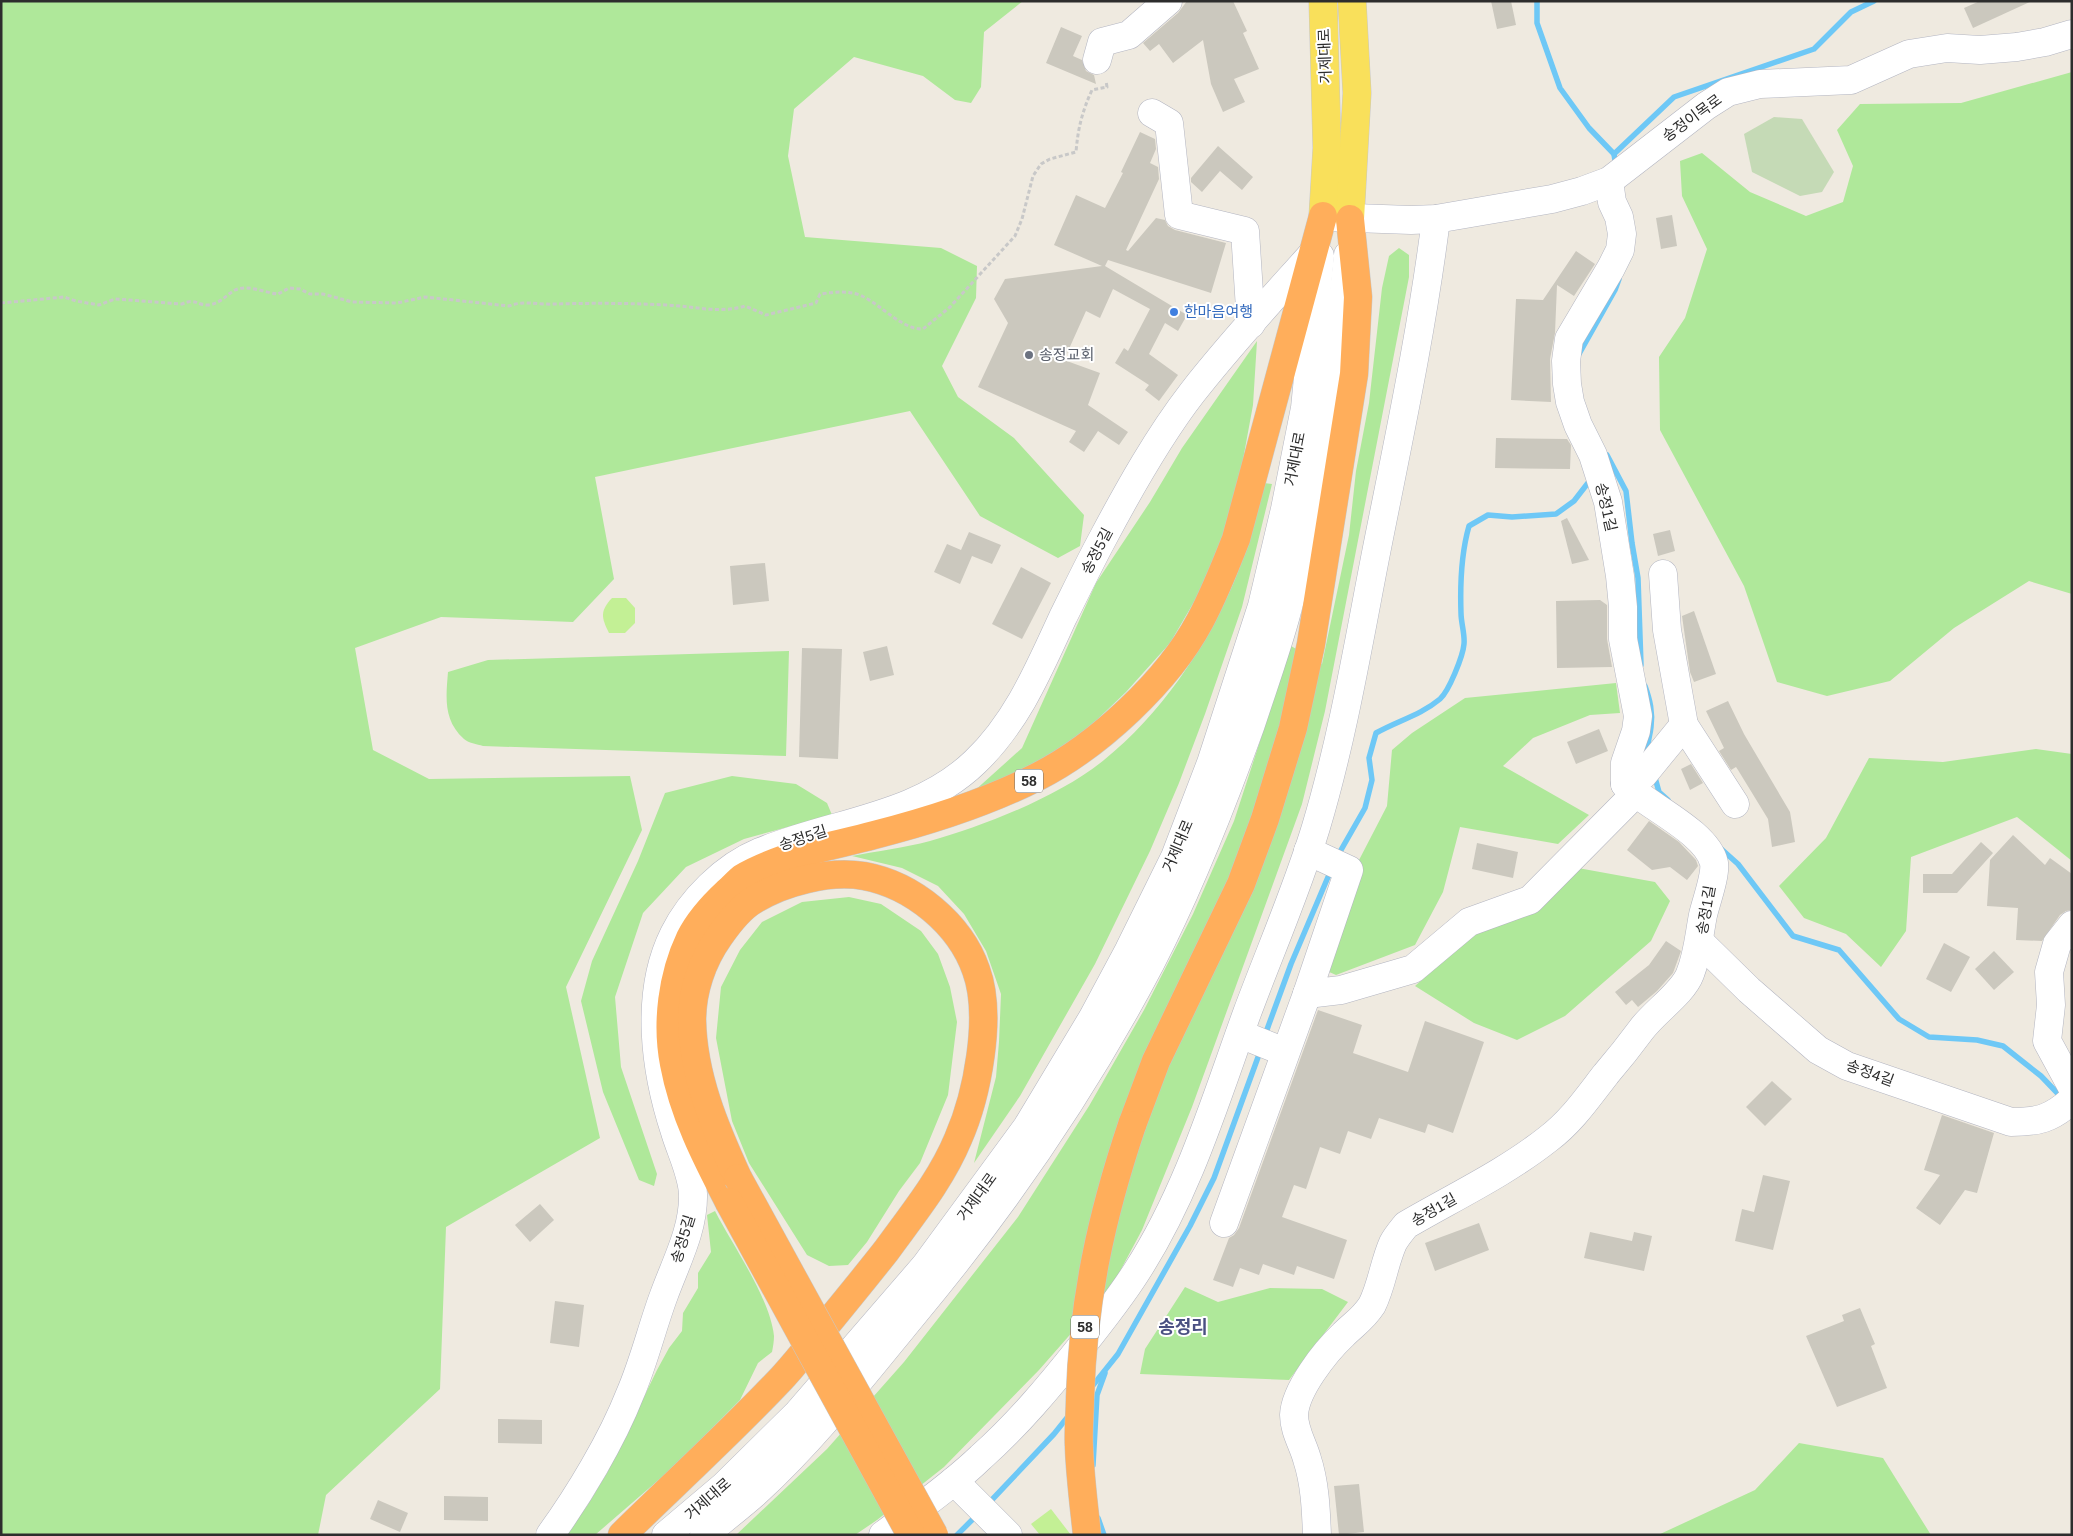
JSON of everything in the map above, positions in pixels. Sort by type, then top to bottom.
[{"type":"highway","name":"58","points":[[934,1535],[733,1190],[704,1153],[682,1098],[673,1062],[672,994],[691,936],[712,906],[742,878],[788,858],[890,831],[988,800],[1039,777],[1090,745],[1136,703],[1174,662],[1200,622],[1222,576],[1236,539],[1323,216]]},
{"type":"highway","name":"58","points":[[1087,1535],[1079,1446],[1081,1360],[1088,1296],[1100,1230],[1132,1125],[1156,1061],[1241,884],[1265,819],[1293,728],[1311,644],[1354,374],[1358,297],[1350,219]]},
{"type":"highway","points":[[622,1535],[784,1377],[868,1275],[926,1197],[958,1139],[974,1093],[981,1049],[981,989],[976,969],[960,940],[940,916],[916,897],[891,885],[863,876],[833,876],[805,879],[778,888],[751,901],[726,925],[710,949],[701,971],[695,994],[692,1019],[698,1071],[733,1190]]},
{"type":"highway","name":"58","points":[[733,1190],[911,1535]]},
{"type":"main road","name":"거제대로","points":[[1323,216],[1327,148],[1324,1]]},
{"type":"main road","name":"거제대로","points":[[1350,219],[1356,93],[1352,1]]},
{"type":"street","points":[[1097,60],[1102,42],[1129,35],[1168,1]]},
{"type":"street","name":"송정이목로","points":[[1323,216],[1350,219],[1436,219],[1552,199],[1609,181],[1706,106],[1728,92],[1760,84],[1852,80],[1909,54],[1947,48],[1980,50],[2017,47],[2045,42],[2072,34]]},
{"type":"street","points":[[1152,113],[1169,123],[1180,215],[1245,231],[1251,324]]},
{"type":"street","name":"송정1길","points":[[1317,1535],[1311,1475],[1296,1431],[1294,1414],[1304,1385],[1316,1366],[1331,1347],[1362,1320],[1372,1304],[1381,1283],[1393,1243],[1406,1225],[1525,1156],[1550,1138],[1569,1120],[1588,1100],[1653,1014],[1672,999],[1690,975],[1700,942],[1701,924],[1714,864],[1707,849],[1694,836],[1662,811],[1634,784],[1625,762],[1636,731],[1638,716],[1623,639],[1623,607],[1616,548],[1608,502],[1593,455],[1578,425],[1570,402],[1567,384],[1566,361],[1569,339],[1620,250],[1622,234],[1619,217],[1612,202],[1609,181]]},
{"type":"street","name":"거제대로","points":[[666,1535],[724,1486],[798,1413],[925,1266],[1027,1127],[1092,1019],[1129,950],[1175,856],[1211,763],[1262,606],[1285,509],[1305,408],[1323,216]]},
{"type":"street","name":"거제대로","points":[[704,1535],[756,1492],[823,1424],[944,1278],[1046,1138],[1114,1030],[1152,958],[1195,868],[1229,785],[1286,614],[1310,519],[1329,409],[1348,257],[1350,219]]},
{"type":"street","points":[[883,1535],[961,1488],[1045,1392],[1109,1311],[1138,1270],[1164,1223],[1186,1177],[1291,902],[1335,760],[1348,701],[1427,286],[1436,219]]},
{"type":"street","name":"송정5길","points":[[550,1535],[584,1482],[630,1395],[687,1235],[692,1210],[693,1189],[672,1121],[657,1057],[656,1016],[660,976],[673,936],[693,904],[722,874],[757,853],[876,816],[922,798],[952,782],[993,743],[1017,709],[1103,538],[1163,436],[1191,394],[1314,252]]},
{"type":"street","points":[[1663,574],[1667,630],[1684,725],[1735,804]]},
{"type":"street","points":[[1307,994],[1341,990],[1413,969],[1469,922],[1530,900],[1684,725]]},
{"type":"street","points":[[1224,1223],[1307,994],[1349,870],[1308,851]]},
{"type":"street","points":[[2072,925],[2057,944],[2049,972],[2051,1005],[2047,1041],[2072,1087]]},
{"type":"street","name":"송정4길","points":[[1700,942],[1748,990],[1796,1033],[1818,1050],[1847,1066],[2011,1122],[2035,1122],[2062,1108]]},
{"type":"street","points":[[1240,1034],[1285,1052]]},
{"type":"street","points":[[961,1488],[1004,1530]]},
{"type":"path","points":[[1,303],[64,297],[98,305],[116,298],[133,298],[150,303],[182,304],[191,300],[207,305],[226,299],[236,290],[256,289],[278,294],[289,288],[300,289],[310,294],[324,294],[352,302],[397,303],[425,297],[509,306],[518,302],[665,305],[709,310],[734,310],[746,306],[766,315],[816,303],[820,294],[846,292],[862,296],[909,327],[923,329],[950,307],[1015,236],[1022,219],[1033,176],[1041,164],[1050,159],[1076,152],[1078,128],[1092,90],[1107,87],[1104,68],[1097,60]]},
{"type":"green space","points":[[1,1],[1023,1],[984,32],[981,87],[971,103],[955,100],[923,76],[854,57],[794,109],[788,156],[805,237],[941,248],[977,266],[976,298],[942,366],[958,397],[1014,438],[1084,515],[1080,546],[1058,558],[980,516],[910,411],[595,477],[614,579],[573,622],[441,617],[355,648],[373,750],[429,779],[630,776],[642,830],[566,987],[600,1138],[446,1227],[440,1389],[326,1495],[318,1535],[1,1535]]},
{"type":"green space","points":[[2072,72],[2072,594],[2029,581],[1954,628],[1890,681],[1827,696],[1777,682],[1744,586],[1660,430],[1659,357],[1685,318],[1707,249],[1682,196],[1680,161],[1702,153],[1750,192],[1806,216],[1843,202],[1853,166],[1837,130],[1860,104],[1961,103]]},
{"type":"green space","points":[[1774,117],[1802,119],[1834,172],[1822,192],[1800,196],[1752,172],[1744,134]]},
{"type":"green space","points":[[1399,248],[1409,255],[1409,277],[1325,711],[1302,804],[1192,1107],[1142,1230],[1111,1288],[1039,1370],[944,1467],[877,1520],[855,1535],[736,1535],[827,1449],[904,1362],[1018,1217],[1089,1106],[1144,1010],[1193,914],[1234,821],[1291,646],[1322,664],[1349,535],[1356,471],[1369,403],[1382,288],[1389,256]]},
{"type":"green space","points":[[1257,341],[1253,405],[1240,476],[1227,530],[1205,583],[1170,643],[1126,692],[1082,734],[1034,766],[972,793],[1022,748],[1096,583],[1150,502],[1182,448]]},
{"type":"green space","points":[[1264,483],[1272,484],[1242,607],[1179,783],[1150,851],[1095,964],[1020,1096],[974,1163],[996,1077],[999,1042],[1001,994],[986,951],[964,914],[938,886],[902,868],[852,856],[930,841],[974,827],[1021,808],[1066,786],[1104,760],[1124,742],[1144,723],[1179,680],[1221,609],[1238,572]]},
{"type":"green space","points":[[612,598],[626,598],[635,608],[635,623],[625,633],[609,633],[604,623],[603,614],[605,607]]},
{"type":"green space","points":[[789,651],[786,756],[483,746],[464,739],[457,732],[452,724],[447,708],[448,672],[488,660]]},
{"type":"green space","points":[[1616,683],[1620,713],[1590,715],[1533,738],[1503,766],[1589,815],[1558,844],[1460,827],[1443,892],[1415,945],[1336,975],[1327,971],[1358,862],[1387,806],[1392,750],[1412,733],[1465,698]]},
{"type":"green space","points":[[2036,749],[2072,754],[2072,861],[2017,817],[1911,857],[1906,931],[1881,967],[1846,934],[1804,918],[1779,886],[1826,838],[1869,758],[1943,762]]},
{"type":"green space","points":[[732,776],[796,784],[827,803],[832,815],[744,839],[686,867],[643,913],[615,997],[621,1067],[657,1174],[654,1186],[639,1180],[603,1092],[581,1001],[592,961],[638,861],[665,793]]},
{"type":"green space","points":[[1578,868],[1655,882],[1670,901],[1651,941],[1565,1016],[1517,1040],[1474,1023],[1415,986],[1470,937],[1532,911]]},
{"type":"green space","points":[[849,897],[881,904],[921,931],[938,954],[950,987],[957,1022],[948,1095],[920,1163],[899,1191],[867,1242],[848,1265],[829,1266],[807,1255],[749,1163],[732,1121],[716,1038],[721,987],[740,950],[762,922],[802,902]]},
{"type":"green space","points":[[715,1211],[750,1272],[766,1305],[774,1336],[772,1352],[758,1363],[740,1400],[677,1464],[595,1535],[565,1535],[587,1506],[607,1473],[657,1370],[669,1348],[682,1331],[683,1313],[698,1288],[698,1273],[711,1252],[707,1215]]},
{"type":"green space","points":[[1185,1287],[1218,1302],[1270,1288],[1322,1289],[1348,1302],[1289,1380],[1140,1374],[1145,1349]]},
{"type":"green space","points":[[1799,1443],[1883,1458],[1931,1535],[1658,1535],[1755,1490]]},
{"type":"green space","points":[[1051,1509],[1071,1535],[1040,1535],[1031,1524]]},
{"type":"building","points":[[1187,1],[1233,1],[1247,31],[1243,33],[1259,69],[1234,79],[1245,102],[1223,112],[1211,84],[1203,40],[1173,63],[1159,44],[1150,51],[1143,43],[1178,13]]},
{"type":"building","points":[[1491,1],[1511,1],[1516,25],[1497,29]]},
{"type":"building","points":[[1980,1],[2032,1],[1973,28],[1964,8]]},
{"type":"building","points":[[1061,27],[1082,36],[1073,56],[1082,60],[1086,71],[1094,75],[1096,84],[1046,63]]},
{"type":"building","points":[[1140,132],[1155,139],[1156,149],[1150,163],[1158,167],[1159,179],[1126,250],[1128,251],[1156,218],[1165,220],[1168,226],[1175,230],[1226,243],[1211,293],[1108,260],[1105,266],[1187,315],[1178,331],[1165,323],[1149,354],[1178,375],[1159,401],[1145,390],[1149,385],[1115,363],[1124,348],[1128,351],[1150,309],[1113,289],[1100,318],[1086,311],[1064,360],[1100,373],[1088,405],[1128,432],[1119,445],[1098,431],[1084,452],[1069,442],[1076,431],[978,387],[1008,323],[994,299],[1005,279],[1102,266],[1054,245],[1076,195],[1105,208],[1123,173],[1121,172]]},
{"type":"building","points":[[1218,146],[1253,177],[1242,190],[1220,171],[1202,192],[1191,182],[1191,178]]},
{"type":"building","points":[[1672,215],[1677,246],[1661,249],[1656,218]]},
{"type":"building","points":[[1576,251],[1595,264],[1574,296],[1557,285],[1555,333],[1550,359],[1551,402],[1511,400],[1516,299],[1543,300]]},
{"type":"building","points":[[1496,438],[1567,439],[1571,445],[1570,469],[1495,468]]},
{"type":"building","points":[[1567,518],[1589,560],[1572,564],[1561,521]]},
{"type":"building","points":[[1670,530],[1675,551],[1658,556],[1653,534]]},
{"type":"building","points":[[969,532],[1001,545],[992,564],[972,556],[960,584],[934,572],[947,544],[961,550]]},
{"type":"building","points":[[765,563],[769,601],[733,605],[730,566]]},
{"type":"building","points":[[1021,567],[1051,583],[1022,639],[992,624]]},
{"type":"building","points":[[1600,600],[1607,605],[1607,639],[1612,667],[1557,668],[1556,601]]},
{"type":"building","points":[[1694,611],[1716,674],[1694,682],[1690,672],[1682,616]]},
{"type":"building","points":[[887,646],[894,675],[870,681],[863,652]]},
{"type":"building","points":[[802,648],[842,649],[838,759],[799,757]]},
{"type":"building","points":[[1728,701],[1744,734],[1790,812],[1795,842],[1772,847],[1768,819],[1736,767],[1731,770],[1719,751],[1724,748],[1706,711]]},
{"type":"building","points":[[1599,729],[1608,751],[1576,764],[1567,742]]},
{"type":"building","points":[[1691,764],[1703,783],[1690,790],[1681,769]]},
{"type":"building","points":[[1649,821],[1679,842],[1696,860],[1698,866],[1687,880],[1670,867],[1652,870],[1627,850]]},
{"type":"building","points":[[2013,835],[2045,865],[2050,858],[2072,874],[2072,910],[2060,915],[2042,941],[2016,940],[2018,908],[1987,906],[1990,860]]},
{"type":"building","points":[[1981,842],[1993,853],[1957,893],[1923,893],[1923,874],[1952,874]]},
{"type":"building","points":[[1477,843],[1518,852],[1513,878],[1472,869]]},
{"type":"building","points":[[1666,941],[1681,951],[1673,973],[1657,991],[1638,1007],[1632,1000],[1626,1005],[1615,992],[1649,965]]},
{"type":"building","points":[[1944,943],[1970,957],[1951,992],[1926,979]]},
{"type":"building","points":[[1994,951],[2014,972],[1994,990],[1975,969]]},
{"type":"building","points":[[1318,1010],[1362,1025],[1353,1053],[1408,1072],[1425,1021],[1484,1042],[1453,1133],[1428,1124],[1425,1133],[1379,1118],[1371,1139],[1348,1131],[1340,1154],[1320,1147],[1306,1189],[1294,1185],[1282,1217],[1347,1240],[1334,1279],[1297,1266],[1294,1275],[1263,1264],[1259,1275],[1240,1268],[1233,1287],[1213,1280],[1229,1238],[1239,1228]]},
{"type":"building","points":[[1772,1081],[1792,1099],[1765,1126],[1746,1107]]},
{"type":"building","points":[[1942,1115],[1994,1133],[1977,1193],[1965,1190],[1940,1225],[1916,1208],[1940,1175],[1924,1170]]},
{"type":"building","points":[[1763,1175],[1790,1181],[1773,1250],[1735,1241],[1742,1209],[1754,1212]]},
{"type":"building","points":[[540,1204],[554,1220],[530,1242],[515,1225]]},
{"type":"building","points":[[1479,1223],[1489,1250],[1435,1271],[1425,1243]]},
{"type":"building","points":[[1590,1232],[1632,1241],[1634,1232],[1652,1236],[1644,1271],[1584,1258]]},
{"type":"building","points":[[555,1301],[584,1305],[579,1347],[550,1343]]},
{"type":"building","points":[[1860,1308],[1875,1344],[1871,1346],[1887,1388],[1837,1407],[1806,1336],[1844,1321],[1842,1315]]},
{"type":"building","points":[[498,1419],[542,1420],[542,1444],[498,1443]]},
{"type":"building","points":[[1359,1484],[1364,1532],[1339,1535],[1334,1486]]},
{"type":"building","points":[[444,1496],[488,1497],[488,1521],[444,1520]]},
{"type":"building","points":[[378,1500],[408,1513],[400,1532],[370,1519]]},
{"type":"waterway","points":[[1537,1],[1537,23],[1560,88],[1589,128],[1614,154],[1616,167]]},
{"type":"waterway","points":[[1614,154],[1674,97],[1814,49],[1851,12],[1874,1]]},
{"type":"waterway","points":[[1579,354],[1615,290],[1619,279]]},
{"type":"waterway","points":[[1607,455],[1626,491],[1638,578],[1641,665]]},
{"type":"waterway","points":[[1337,857],[1365,808],[1372,780],[1369,758],[1376,733],[1433,705],[1444,695],[1455,673],[1464,644],[1461,617],[1461,580],[1464,547],[1469,526],[1488,515],[1512,517],[1556,514],[1574,501],[1591,479]]},
{"type":"waterway","points":[[1645,686],[1652,716],[1648,756]]},
{"type":"waterway","points":[[1654,774],[1659,792],[1668,800]]},
{"type":"waterway","points":[[1719,847],[1738,864],[1793,936],[1839,950],[1899,1019],[1929,1037],[1977,1040],[2003,1046],[2041,1076],[2063,1099]]},
{"type":"waterway","points":[[1265,1035],[1291,964],[1331,870]]},
{"type":"waterway","points":[[1090,1389],[1118,1354],[1190,1226],[1214,1178],[1261,1049]]},
{"type":"waterway","points":[[1093,1465],[1097,1395],[1105,1373]]},
{"type":"waterway","points":[[987,1505],[1054,1434],[1070,1414]]},
{"type":"waterway","points":[[957,1535],[977,1515]]},
{"type":"waterway","points":[[1098,1518],[1104,1535]]},
{"type":"place","name":"한마음여행","points":[[1174,312]]},
{"type":"place","name":"송정교회","points":[[1029,355]]},
{"type":"district","name":"송정리","points":[[1183,1327]]}]
